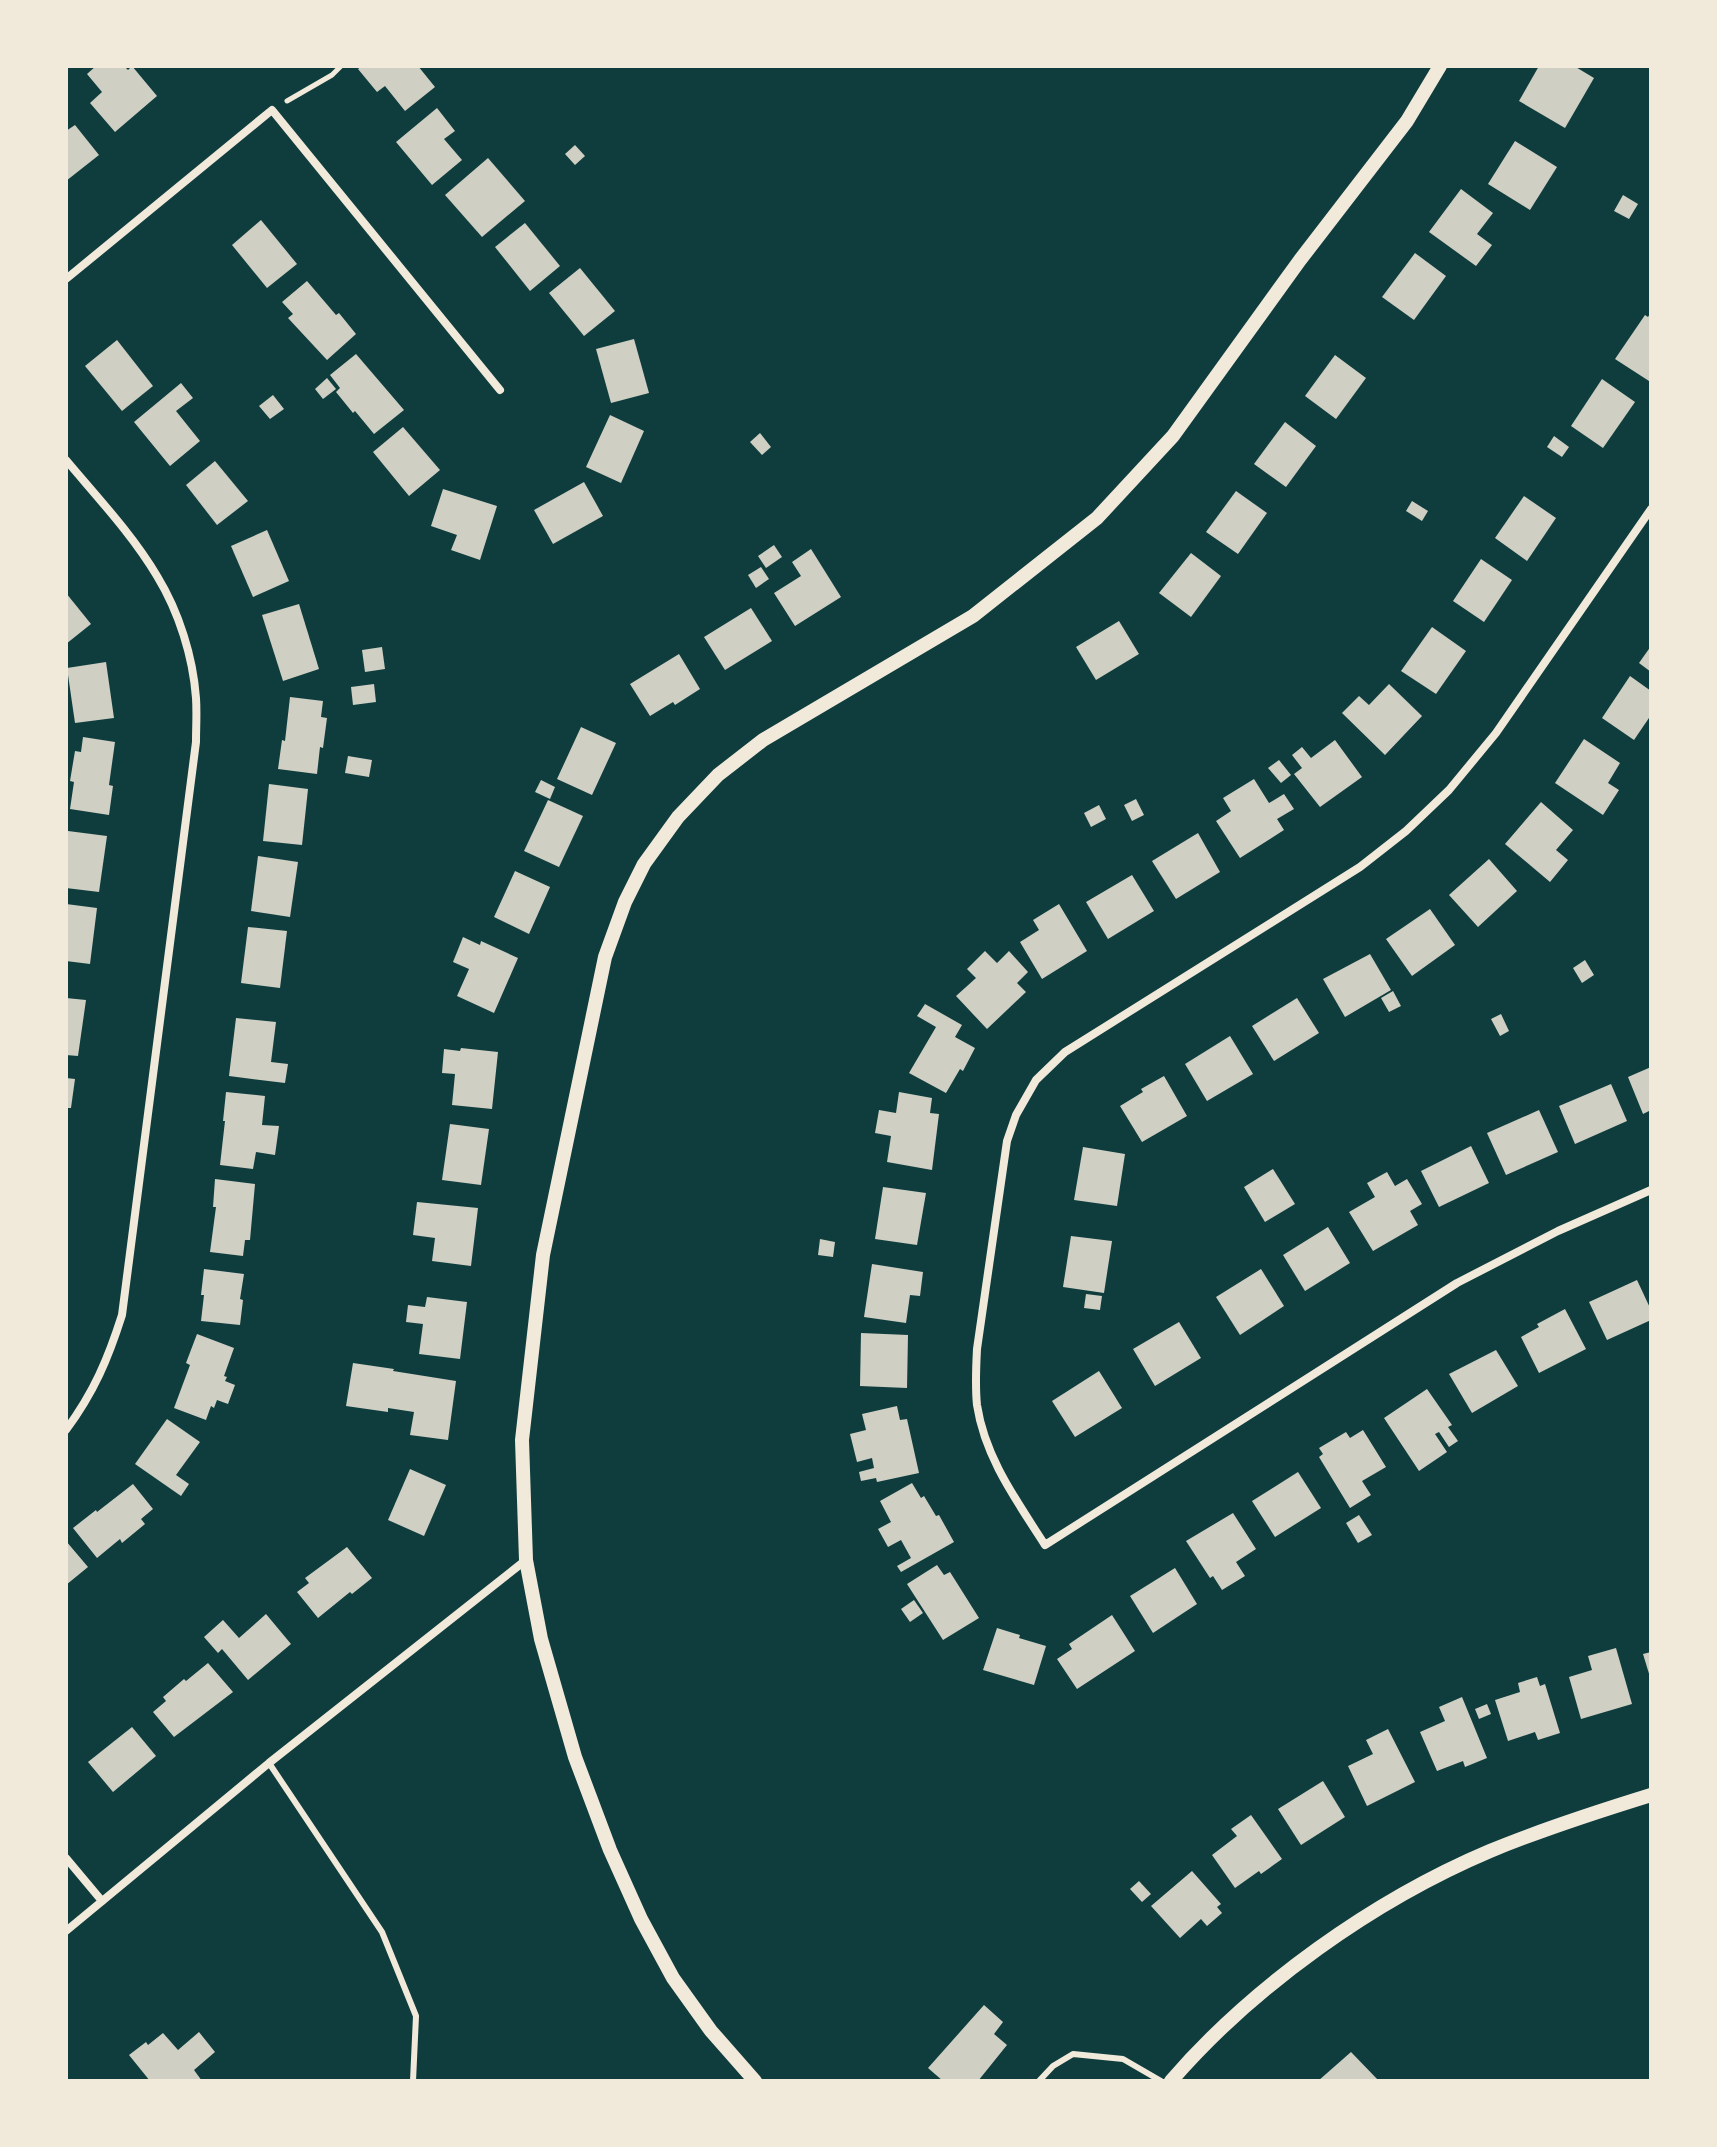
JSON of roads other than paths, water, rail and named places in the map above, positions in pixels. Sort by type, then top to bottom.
[{"type":"street","points":[[755,2081],[711,2031],[673,1978],[641,1919],[610,1850],[575,1757],[541,1639],[526,1560],[522,1440],[543,1255],[605,957],[625,902],[644,864],[678,817],[718,775],[763,740],[973,616],[1097,518],[1173,436],[1300,260],[1407,121],[1440,66]]},
{"type":"street","points":[[66,279],[272,110],[500,390]]},
{"type":"street","points":[[66,460],[158,576],[176,615],[189,656],[196,699],[196,742],[122,1315],[109,1355],[91,1393],[66,1430]]},
{"type":"street","points":[[1651,509],[1496,733],[1449,790],[1406,831],[1360,867],[1065,1052],[1036,1080],[1016,1115],[1007,1141],[977,1349],[977,1405],[983,1432],[998,1471],[1045,1545],[1457,1283],[1558,1231],[1651,1190]]},
{"type":"street","points":[[66,1931],[269,1763],[526,1560]]},
{"type":"street","points":[[1171,2081],[1197,2051],[1270,1985],[1339,1935],[1411,1890],[1501,1847],[1567,1821],[1651,1795]]},
{"type":"street","points":[[66,1858],[102,1901]]},
{"type":"lane","points":[[269,1763],[382,1932],[416,2016],[413,2081]]},
{"type":"lane","points":[[1039,2081],[1053,2066],[1073,2054],[1123,2059],[1161,2081]]}]
